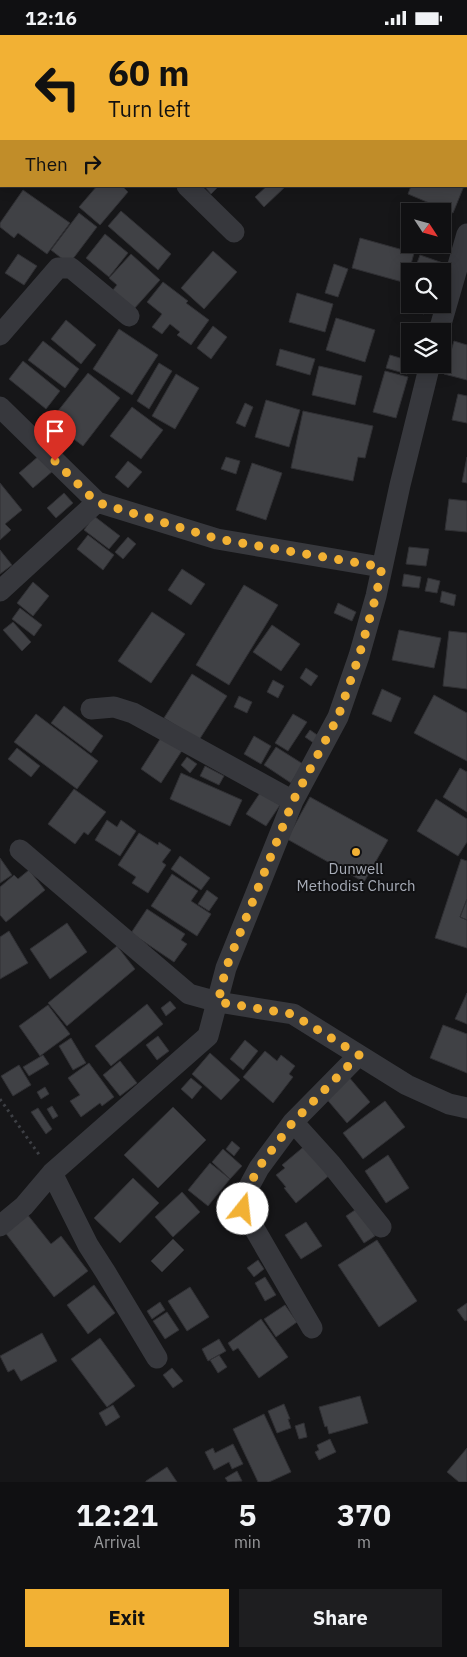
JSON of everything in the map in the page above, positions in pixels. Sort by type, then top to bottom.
[{"type":"street","points":[[188,187],[234,232]]},
{"type":"street","points":[[441,323],[467,236]]},
{"type":"street","points":[[0,335],[58,268],[71,268],[130,316]]},
{"type":"street","points":[[0,1226],[24,1206],[52,1173],[208,1036],[226,968],[293,801],[338,717],[359,656],[376,596],[428,373]]},
{"type":"street","points":[[0,407],[96,502],[218,539],[382,567]]},
{"type":"street","points":[[0,591],[96,502]]},
{"type":"street","points":[[90,709],[114,707],[133,713],[293,801]]},
{"type":"street","points":[[20,850],[189,994],[218,1002],[292,1014],[407,1085],[449,1105],[467,1108]]},
{"type":"street","points":[[312,1327],[243,1209],[246,1192],[259,1167],[293,1122],[359,1055]]},
{"type":"street","points":[[293,1122],[320,1150],[381,1227]]},
{"type":"street","points":[[52,1173],[88,1245],[157,1358]]},
{"type":"path","points":[[0,1099],[52,1173]]},
{"type":"building","points":[[96,187],[123,187],[128,192],[100,225],[79,207]]},
{"type":"building","points":[[205,187],[218,187],[211,194]]},
{"type":"building","points":[[266,187],[285,187],[264,207],[255,197]]},
{"type":"building","points":[[411,187],[464,187],[453,213],[451,212],[451,203],[429,203],[408,194]]},
{"type":"building","points":[[23,190],[70,223],[47,254],[18,233],[14,238],[0,227],[0,223]]},
{"type":"building","points":[[121,211],[171,254],[158,270],[108,226]]},
{"type":"building","points":[[79,213],[97,227],[69,264],[51,250]]},
{"type":"building","points":[[105,234],[128,253],[109,277],[86,258]]},
{"type":"building","points":[[360,238],[401,249],[401,253],[414,253],[411,263],[401,263],[401,282],[352,268]]},
{"type":"building","points":[[213,251],[237,272],[204,309],[181,288]]},
{"type":"building","points":[[18,254],[37,266],[24,285],[5,273]]},
{"type":"building","points":[[131,254],[160,280],[133,310],[112,291],[117,285],[109,278]]},
{"type":"building","points":[[420,255],[443,263],[417,263]]},
{"type":"building","points":[[334,264],[348,269],[338,297],[325,293]]},
{"type":"building","points":[[163,282],[188,301],[186,303],[209,320],[191,345],[177,335],[180,332],[170,324],[162,334],[152,327],[162,314],[147,302]]},
{"type":"building","points":[[297,293],[333,304],[325,332],[289,322]]},
{"type":"building","points":[[336,318],[375,330],[365,362],[326,350]]},
{"type":"building","points":[[66,320],[96,345],[81,364],[51,339]]},
{"type":"building","points":[[213,326],[227,337],[211,359],[197,348]]},
{"type":"building","points":[[119,329],[158,355],[132,395],[93,369]]},
{"type":"building","points":[[43,341],[79,369],[65,388],[28,360]]},
{"type":"building","points":[[454,341],[467,345],[467,380],[444,374],[451,373],[451,351]]},
{"type":"building","points":[[280,349],[315,359],[310,375],[276,365]]},
{"type":"building","points":[[390,355],[401,358],[401,372],[386,368]]},
{"type":"building","points":[[23,361],[60,391],[46,409],[9,379]]},
{"type":"building","points":[[159,363],[172,371],[149,409],[137,401]]},
{"type":"building","points":[[319,366],[362,376],[355,405],[312,395]]},
{"type":"building","points":[[385,371],[408,377],[396,418],[373,412]]},
{"type":"building","points":[[88,373],[120,398],[83,446],[50,421]]},
{"type":"building","points":[[176,374],[199,388],[175,429],[152,416]]},
{"type":"building","points":[[458,394],[467,396],[467,423],[452,420]]},
{"type":"building","points":[[266,400],[300,410],[289,447],[255,437]]},
{"type":"building","points":[[245,403],[253,407],[245,427],[236,423]]},
{"type":"building","points":[[132,407],[163,430],[141,459],[110,436]]},
{"type":"building","points":[[303,411],[373,426],[365,458],[358,457],[353,481],[291,468]]},
{"type":"building","points":[[40,455],[54,470],[33,488],[19,473]]},
{"type":"building","points":[[226,457],[240,461],[236,474],[221,469]]},
{"type":"building","points":[[467,457],[467,483],[462,482]]},
{"type":"building","points":[[128,461],[142,472],[128,488],[115,477]]},
{"type":"building","points":[[252,463],[282,473],[266,520],[236,510]]},
{"type":"building","points":[[0,483],[22,510],[5,524],[11,530],[0,540]]},
{"type":"building","points":[[64,493],[73,503],[56,518],[47,508]]},
{"type":"building","points":[[449,499],[467,501],[467,532],[445,530]]},
{"type":"building","points":[[94,516],[120,536],[109,549],[84,530]]},
{"type":"building","points":[[88,535],[114,555],[103,570],[77,549]]},
{"type":"building","points":[[128,537],[136,544],[123,559],[115,552]]},
{"type":"building","points":[[409,547],[429,549],[426,566],[406,564]]},
{"type":"building","points":[[0,550],[12,565],[0,574]]},
{"type":"building","points":[[182,569],[205,584],[191,605],[168,590]]},
{"type":"building","points":[[404,574],[421,577],[419,588],[402,586]]},
{"type":"building","points":[[428,578],[440,581],[437,593],[425,591]]},
{"type":"building","points":[[33,582],[49,596],[33,616],[17,603]]},
{"type":"building","points":[[244,585],[278,605],[229,685],[196,665]]},
{"type":"building","points":[[442,591],[456,595],[454,606],[440,602]]},
{"type":"building","points":[[338,603],[356,612],[352,621],[334,613]]},
{"type":"building","points":[[20,608],[42,625],[34,636],[12,619]]},
{"type":"building","points":[[152,612],[185,634],[151,683],[118,661]]},
{"type":"building","points":[[13,622],[31,642],[22,651],[3,630]]},
{"type":"building","points":[[272,625],[300,644],[281,671],[253,652]]},
{"type":"building","points":[[399,630],[441,638],[434,668],[392,660]]},
{"type":"building","points":[[449,631],[467,633],[467,689],[443,686]]},
{"type":"building","points":[[306,668],[318,676],[311,686],[300,678]]},
{"type":"building","points":[[192,674],[227,696],[199,740],[164,718]]},
{"type":"building","points":[[273,680],[284,686],[278,698],[267,692]]},
{"type":"building","points":[[382,689],[401,698],[391,722],[372,714]]},
{"type":"building","points":[[434,695],[467,713],[467,761],[414,733]]},
{"type":"building","points":[[239,696],[252,702],[247,713],[234,707]]},
{"type":"building","points":[[64,706],[103,736],[91,753],[51,723]]},
{"type":"building","points":[[36,714],[98,761],[77,789],[14,742]]},
{"type":"building","points":[[293,714],[307,722],[288,751],[275,743]]},
{"type":"building","points":[[310,730],[323,739],[318,746],[305,737]]},
{"type":"building","points":[[162,736],[183,749],[161,783],[141,769]]},
{"type":"building","points":[[254,736],[271,746],[261,764],[244,754]]},
{"type":"building","points":[[276,747],[303,764],[291,783],[264,765]]},
{"type":"building","points":[[17,748],[40,766],[31,777],[8,759]]},
{"type":"building","points":[[187,757],[197,764],[190,773],[181,765]]},
{"type":"building","points":[[205,766],[224,776],[219,785],[200,776]]},
{"type":"building","points":[[460,768],[467,772],[467,812],[443,797]]},
{"type":"building","points":[[181,773],[242,800],[230,826],[170,799]]},
{"type":"building","points":[[74,789],[106,812],[88,835],[84,832],[75,844],[48,824]]},
{"type":"building","points":[[260,793],[280,805],[266,826],[246,814]]},
{"type":"building","points":[[310,797],[388,840],[364,882],[287,839]]},
{"type":"building","points":[[436,799],[467,819],[467,842],[458,856],[417,831]]},
{"type":"building","points":[[107,820],[117,827],[121,820],[136,831],[120,856],[95,840]]},
{"type":"building","points":[[139,833],[158,845],[159,842],[171,850],[162,862],[166,865],[148,893],[132,883],[136,877],[118,865]]},
{"type":"building","points":[[180,856],[210,878],[201,890],[171,869]]},
{"type":"building","points":[[0,858],[12,875],[0,883]]},
{"type":"building","points":[[461,859],[467,861],[467,899],[460,917],[467,920],[467,948],[435,938]]},
{"type":"building","points":[[29,870],[45,890],[6,922],[0,915],[0,887],[14,875],[18,879]]},
{"type":"building","points":[[172,874],[198,891],[191,901],[211,914],[197,936],[151,906]]},
{"type":"building","points":[[207,890],[218,898],[209,911],[198,904]]},
{"type":"building","points":[[467,899],[467,920],[460,917]]},
{"type":"building","points":[[147,909],[185,934],[181,940],[187,944],[174,962],[131,933]]},
{"type":"building","points":[[67,923],[87,952],[50,979],[30,949]]},
{"type":"building","points":[[9,931],[28,963],[0,979],[0,937]]},
{"type":"building","points":[[117,946],[135,969],[67,1026],[48,1003]]},
{"type":"building","points":[[467,993],[467,1024],[455,1019]]},
{"type":"building","points":[[170,1001],[176,1008],[166,1016],[161,1008]]},
{"type":"building","points":[[147,1004],[163,1024],[111,1066],[95,1046]]},
{"type":"building","points":[[48,1005],[70,1034],[40,1056],[19,1026]]},
{"type":"building","points":[[443,1025],[467,1034],[467,1073],[430,1058]]},
{"type":"building","points":[[158,1036],[169,1051],[157,1060],[146,1045]]},
{"type":"building","points":[[71,1038],[86,1063],[73,1070],[59,1046]]},
{"type":"building","points":[[245,1040],[258,1051],[243,1070],[230,1059]]},
{"type":"building","points":[[265,1051],[277,1061],[281,1055],[295,1066],[289,1074],[293,1077],[273,1103],[243,1077]]},
{"type":"building","points":[[210,1053],[240,1080],[221,1100],[192,1074]]},
{"type":"building","points":[[43,1055],[49,1064],[29,1076],[23,1067]]},
{"type":"building","points":[[120,1061],[137,1083],[120,1096],[103,1075]]},
{"type":"building","points":[[89,1063],[114,1097],[102,1106],[100,1103],[81,1117],[70,1101],[80,1095],[68,1078]]},
{"type":"building","points":[[19,1065],[31,1085],[13,1096],[1,1076]]},
{"type":"building","points":[[348,1076],[370,1102],[347,1123],[324,1096]]},
{"type":"building","points":[[191,1078],[202,1087],[192,1099],[181,1089]]},
{"type":"building","points":[[45,1087],[49,1094],[41,1099],[37,1092]]},
{"type":"building","points":[[385,1101],[405,1127],[363,1159],[343,1133]]},
{"type":"building","points":[[52,1106],[58,1116],[53,1119],[47,1109]]},
{"type":"building","points":[[173,1107],[206,1140],[158,1188],[124,1155]]},
{"type":"building","points":[[38,1108],[52,1129],[46,1134],[31,1112]]},
{"type":"building","points":[[232,1141],[240,1148],[234,1156],[226,1149]]},
{"type":"building","points":[[307,1144],[331,1174],[296,1203],[276,1175],[285,1168],[282,1165]]},
{"type":"building","points":[[223,1149],[242,1166],[230,1179],[212,1162]]},
{"type":"building","points":[[388,1155],[409,1188],[386,1203],[365,1171]]},
{"type":"building","points":[[210,1163],[230,1179],[208,1206],[188,1190]]},
{"type":"building","points":[[133,1178],[159,1203],[120,1243],[94,1218]]},
{"type":"building","points":[[182,1192],[200,1212],[173,1237],[155,1217]]},
{"type":"building","points":[[358,1208],[375,1236],[364,1243],[346,1216]]},
{"type":"building","points":[[27,1214],[51,1244],[61,1236],[88,1271],[54,1297],[4,1231]]},
{"type":"building","points":[[306,1222],[322,1246],[301,1259],[285,1235]]},
{"type":"building","points":[[173,1239],[184,1250],[162,1272],[151,1261]]},
{"type":"building","points":[[377,1240],[417,1301],[379,1327],[338,1265]]},
{"type":"building","points":[[258,1260],[264,1269],[254,1277],[247,1268]]},
{"type":"building","points":[[265,1277],[276,1295],[265,1301],[255,1283]]},
{"type":"building","points":[[94,1285],[115,1313],[88,1334],[67,1305]]},
{"type":"building","points":[[190,1287],[209,1317],[187,1331],[168,1301]]},
{"type":"building","points":[[160,1302],[165,1310],[152,1319],[147,1311]]},
{"type":"building","points":[[467,1303],[467,1320],[465,1321],[457,1310]]},
{"type":"building","points":[[285,1305],[297,1322],[276,1337],[264,1319]]},
{"type":"building","points":[[167,1312],[179,1330],[165,1339],[153,1321]]},
{"type":"building","points":[[261,1319],[288,1357],[259,1378],[238,1348],[233,1351],[228,1343]]},
{"type":"building","points":[[42,1333],[57,1361],[21,1381],[14,1369],[8,1372],[0,1356]]},
{"type":"building","points":[[100,1338],[135,1386],[107,1407],[71,1359]]},
{"type":"building","points":[[219,1339],[226,1351],[208,1361],[202,1349]]},
{"type":"building","points":[[219,1355],[227,1367],[218,1373],[210,1360]]},
{"type":"building","points":[[172,1368],[183,1381],[173,1388],[163,1375]]},
{"type":"building","points":[[360,1396],[368,1423],[329,1434],[319,1407]]},
{"type":"building","points":[[284,1404],[290,1419],[288,1419],[291,1428],[277,1433],[268,1411]]},
{"type":"building","points":[[113,1405],[120,1417],[106,1426],[99,1413]]},
{"type":"building","points":[[264,1414],[291,1472],[269,1482],[258,1482],[233,1429]]},
{"type":"building","points":[[304,1423],[307,1437],[299,1439],[295,1426]]},
{"type":"building","points":[[330,1439],[336,1452],[319,1460],[315,1452],[319,1450],[317,1445]]},
{"type":"building","points":[[233,1444],[243,1464],[232,1469],[229,1462],[214,1470],[205,1452],[213,1448],[215,1453]]},
{"type":"building","points":[[467,1448],[467,1482],[459,1482],[447,1472]]},
{"type":"building","points":[[167,1467],[177,1482],[146,1482],[146,1481]]},
{"type":"building","points":[[237,1471],[242,1481],[228,1482],[225,1478]]},
{"type":"place","name":"Dunwell Methodist Church","points":[[356,852]]},
{"type":"route","points":[[55,461],[96,502],[218,539],[382,567],[359,656],[338,717],[293,801],[226,968],[218,1002],[292,1014],[359,1055],[293,1122],[259,1167],[246,1192],[243,1209]]}]
